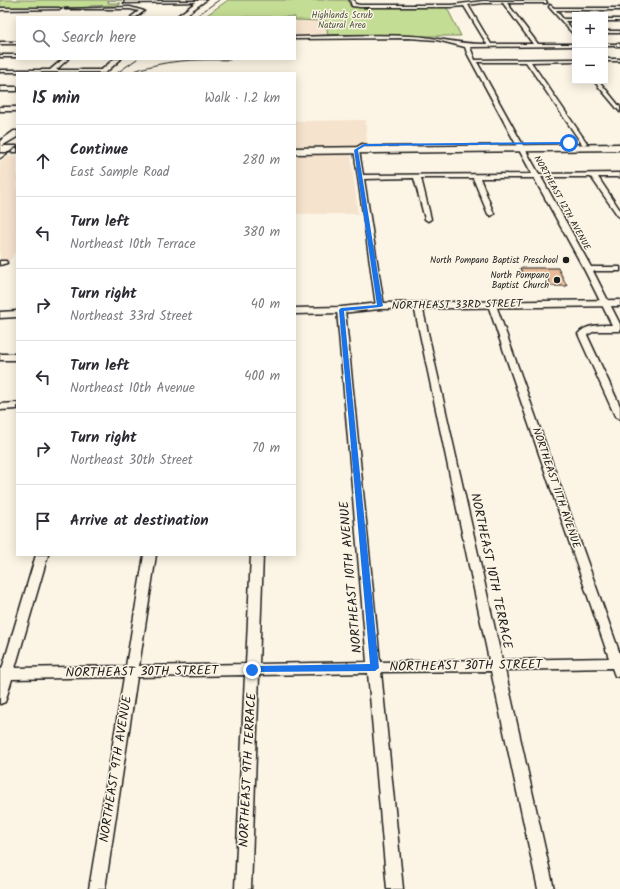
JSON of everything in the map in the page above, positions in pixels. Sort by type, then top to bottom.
[{"type":"main road","points":[[179,16],[201,1]]},
{"type":"main road","points":[[101,72],[117,60]]},
{"type":"main road","points":[[0,138],[16,127]]},
{"type":"main road","points":[[0,145],[16,134]]},
{"type":"main road","points":[[296,147],[352,148],[519,146],[620,143]]},
{"type":"main road","points":[[296,151],[338,150],[364,145],[620,147]]},
{"type":"main road","points":[[0,149],[16,149]]},
{"type":"main road","points":[[0,154],[16,154]]},
{"type":"street","points":[[352,0],[353,5],[355,6],[446,6],[546,1],[572,31]]},
{"type":"street","points":[[397,0],[399,6]]},
{"type":"street","points":[[443,0],[446,6]]},
{"type":"street","points":[[119,2],[201,1]]},
{"type":"street","points":[[504,2],[536,45]]},
{"type":"street","points":[[465,4],[490,46]]},
{"type":"street","points":[[111,14],[114,8]]},
{"type":"street","points":[[0,9],[114,8],[142,10],[135,16]]},
{"type":"street","points":[[59,15],[63,9]]},
{"type":"street","points":[[554,9],[620,9]]},
{"type":"street","points":[[563,20],[572,20]]},
{"type":"street","points":[[608,20],[620,20]]},
{"type":"street","points":[[608,32],[620,32]]},
{"type":"street","points":[[296,38],[423,38],[467,46],[572,45]]},
{"type":"street","points":[[0,43],[16,43]]},
{"type":"street","points":[[608,45],[620,45]]},
{"type":"street","name":"NORTHEAST 12TH AVENUE","points":[[467,46],[468,53],[474,61],[535,176],[588,269],[619,328]]},
{"type":"street","points":[[0,56],[16,56]]},
{"type":"street","points":[[51,72],[65,60]]},
{"type":"street","points":[[527,60],[584,143]]},
{"type":"street","points":[[474,61],[572,60]]},
{"type":"street","points":[[608,60],[620,60]]},
{"type":"street","points":[[0,72],[101,72]]},
{"type":"street","points":[[598,84],[620,110]]},
{"type":"street","points":[[0,89],[16,88]]},
{"type":"street","points":[[0,109],[16,109]]},
{"type":"street","points":[[352,148],[360,177],[380,306]]},
{"type":"street","points":[[594,175],[620,215]]},
{"type":"street","points":[[360,177],[620,175]]},
{"type":"street","points":[[417,177],[427,217]]},
{"type":"street","points":[[476,177],[491,214]]},
{"type":"street","points":[[588,269],[620,269]]},
{"type":"street","name":"NORTHEAST 33RD STREET","points":[[296,311],[341,310],[380,306],[620,303]]},
{"type":"street","name":"NORTHEAST 11TH AVENUE","points":[[492,305],[619,666]]},
{"type":"street","name":"NORTHEAST 10TH TERRACE","points":[[418,306],[546,889]]},
{"type":"street","name":"NORTHEAST 10TH AVENUE","points":[[341,310],[395,889]]},
{"type":"street","points":[[0,315],[16,314]]},
{"type":"street","points":[[619,328],[594,328],[586,330],[582,334],[620,416]]},
{"type":"street","points":[[0,357],[16,357]]},
{"type":"street","points":[[0,407],[16,406]]},
{"type":"street","points":[[0,698],[3,674],[42,556]]},
{"type":"street","name":"NORTHEAST 9TH AVENUE","points":[[97,889],[150,556]]},
{"type":"street","name":"NORTHEAST 9TH TERRACE","points":[[243,889],[257,556]]},
{"type":"street","name":"NORTHEAST 30TH STREET","points":[[3,674],[496,666],[619,666]]},
{"type":"shaded area","points":[[296,20],[326,21],[328,37],[296,37]]},
{"type":"shaded area","points":[[366,120],[367,144],[351,154],[358,214],[296,214],[296,121]]},
{"type":"shaded area","points":[[16,156],[16,251],[8,264],[0,263],[0,162],[7,157]]},
{"type":"green space","points":[[0,0],[109,0],[108,3],[121,3],[119,5],[90,6],[89,8],[0,8]]},
{"type":"green space","name":"Highlands Scrub Natural Area","points":[[228,0],[348,0],[350,6],[446,6],[461,36],[328,36],[326,21],[296,20],[296,16],[205,16]]},
{"type":"building","name":"North Pompano Baptist Church","points":[[520,268],[558,268],[567,286],[551,286],[546,275],[523,275]]},
{"type":"railway","points":[[196,16],[219,0]]},
{"type":"railway","points":[[118,72],[136,60]]},
{"type":"railway","points":[[132,72],[154,65],[179,61],[204,60]]},
{"type":"railway","points":[[204,60],[230,60]]},
{"type":"railway","points":[[0,159],[16,148]]},
{"type":"place","name":"North Pompano Baptist Preschool","points":[[566,260]]},
{"type":"place","name":"North Pompano Baptist Church","points":[[557,280]]},
{"type":"route","points":[[252,670],[375,668],[341,310],[380,306],[356,148],[364,145],[569,143]]}]
